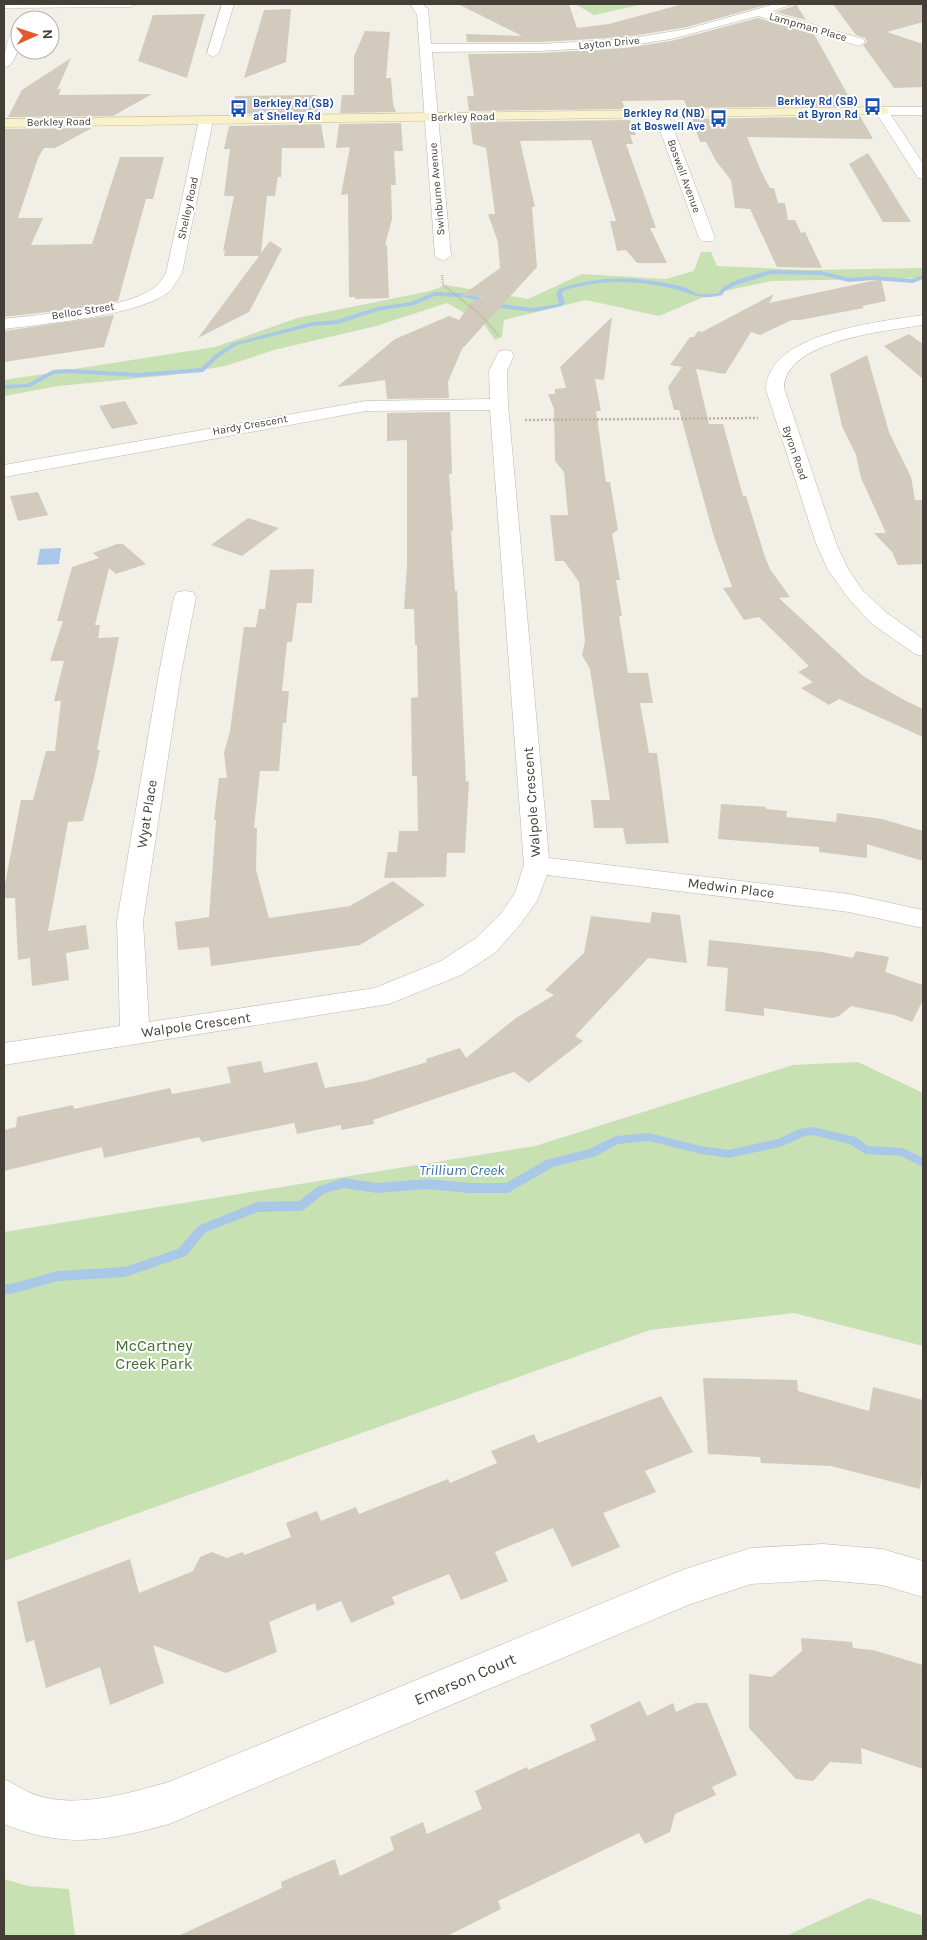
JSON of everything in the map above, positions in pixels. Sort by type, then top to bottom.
[{"type":"street","points":[[4,5],[130,4]]},
{"type":"street","points":[[213,53],[228,4]]},
{"type":"street","name":"Swinburne Avenue","points":[[416,4],[422,9],[443,256]]},
{"type":"street","name":"Layton Drive","points":[[426,48],[571,46],[628,42],[671,36],[787,4]]},
{"type":"street","points":[[31,10],[33,5]]},
{"type":"street","name":"Lampman Place","points":[[757,12],[859,42]]},
{"type":"street","points":[[4,64],[10,52]]},
{"type":"street","points":[[882,111],[923,175]]},
{"type":"street","name":"Berkley Road","points":[[4,123],[923,111]]},
{"type":"street","name":"Boswell Avenue","points":[[661,114],[707,238]]},
{"type":"street","name":"Shelley Road","points":[[160,291],[174,273],[206,120]]},
{"type":"street","name":"Belloc Street","points":[[4,324],[114,307],[134,302],[160,291]]},
{"type":"street","name":"Byron Road","points":[[923,320],[820,341],[788,359],[777,374],[775,390],[826,543],[838,570],[856,595],[879,618],[923,649]]},
{"type":"street","name":"Walpole Crescent","points":[[4,1054],[379,997],[451,968],[486,945],[510,921],[528,895],[536,864],[500,412],[498,371],[505,355]]},
{"type":"street","name":"Hardy Crescent","points":[[4,471],[328,411],[366,406],[500,412]]},
{"type":"street","name":"Wyat Place","points":[[135,1034],[130,921],[170,673],[185,597]]},
{"type":"street","name":"Medwin Place","points":[[536,864],[849,903],[923,919]]},
{"type":"street","name":"Emerson Court","points":[[8,1804],[58,1821],[112,1819],[169,1803],[685,1587],[751,1566],[823,1562],[882,1567],[923,1579]]},
{"type":"path","points":[[443,285],[463,303],[491,322],[499,337],[505,355]]},
{"type":"path","points":[[500,412],[783,418]]},
{"type":"green space","points":[[575,4],[644,4],[594,15]]},
{"type":"green space","points":[[701,252],[711,252],[717,266],[806,270],[923,268],[923,278],[771,281],[711,294],[659,316],[586,300],[504,320],[502,337],[495,340],[484,324],[447,303],[376,326],[274,350],[225,366],[172,375],[58,386],[4,396],[4,380],[215,347],[297,318],[430,291],[446,285],[528,299],[582,274],[666,279],[694,271]]},
{"type":"green space","name":"McCartney Creek Park","points":[[858,1062],[923,1093],[923,1346],[794,1313],[650,1330],[4,1561],[4,1232],[535,1146],[793,1065]]},
{"type":"green space","points":[[4,1879],[28,1886],[69,1889],[75,1936],[4,1936]]},
{"type":"green space","points":[[869,1898],[923,1916],[923,1936],[786,1936]]},
{"type":"water","points":[[61,548],[59,564],[37,565],[40,549]]},
{"type":"building","points":[[458,4],[569,4],[577,28],[609,24],[683,4],[769,4],[687,27],[626,37],[540,42],[467,42],[466,34],[522,36]]},
{"type":"building","points":[[796,4],[806,20],[776,12],[794,6]]},
{"type":"building","points":[[833,4],[923,4],[923,22],[887,32],[923,44],[923,87],[894,88],[863,45],[867,42],[865,38],[856,35]]},
{"type":"building","points":[[291,9],[286,62],[244,78],[264,10]]},
{"type":"building","points":[[205,14],[187,78],[138,61],[153,15]]},
{"type":"building","points":[[758,18],[814,34],[854,106],[687,108],[684,100],[622,101],[625,109],[469,111],[467,96],[474,96],[468,54],[540,53],[626,48],[671,41]]},
{"type":"building","points":[[365,31],[390,32],[386,78],[391,78],[393,104],[396,112],[340,113],[342,95],[354,95],[354,56]]},
{"type":"building","points":[[71,58],[57,90],[61,88],[59,95],[152,94],[113,116],[8,117],[22,90]]},
{"type":"building","points":[[316,95],[319,113],[231,114],[235,96]]},
{"type":"building","points":[[860,116],[873,139],[747,137],[770,188],[774,188],[778,203],[785,203],[788,220],[795,220],[801,233],[805,232],[822,268],[777,267],[750,209],[735,208],[731,180],[716,161],[706,142],[700,142],[692,119]]},
{"type":"building","points":[[630,120],[636,135],[630,135],[633,144],[626,144],[656,228],[650,228],[667,263],[637,263],[626,250],[617,251],[610,221],[616,221],[591,140],[520,141],[535,207],[532,207],[537,267],[462,349],[448,382],[449,398],[387,399],[385,380],[337,387],[395,339],[449,316],[459,320],[471,302],[485,296],[461,296],[500,268],[498,242],[488,214],[495,214],[486,148],[473,144],[470,122]]},
{"type":"building","points":[[401,123],[403,151],[394,151],[396,185],[391,185],[392,219],[385,245],[387,245],[389,298],[355,299],[355,297],[349,297],[348,194],[341,195],[350,147],[336,148],[339,124]]},
{"type":"building","points":[[321,124],[325,148],[282,148],[281,177],[278,177],[275,196],[267,196],[261,253],[270,241],[282,249],[249,312],[198,338],[259,256],[224,256],[225,251],[223,251],[234,196],[224,196],[230,149],[224,149],[229,126]]},
{"type":"building","points":[[92,128],[55,148],[44,148],[38,158],[18,218],[43,218],[31,245],[92,244],[120,157],[164,157],[153,199],[146,199],[118,301],[81,308],[4,317],[4,129]]},
{"type":"building","points":[[868,153],[911,222],[883,222],[849,164]]},
{"type":"building","points":[[881,279],[886,301],[862,306],[864,308],[792,320],[760,335],[751,332],[725,374],[696,369],[709,424],[723,424],[743,496],[746,496],[765,557],[770,569],[790,597],[779,598],[863,676],[923,709],[923,737],[839,699],[829,705],[801,688],[813,682],[798,672],[809,666],[759,617],[744,620],[723,588],[732,587],[714,537],[679,410],[674,410],[668,387],[682,367],[670,365],[690,337],[694,337],[698,331],[702,332],[774,294],[769,303]]},
{"type":"building","points":[[114,315],[104,347],[4,362],[4,331]]},
{"type":"building","points":[[612,317],[604,380],[595,379],[601,411],[596,411],[606,482],[610,482],[618,530],[612,534],[620,580],[616,580],[622,616],[619,616],[628,673],[648,673],[653,703],[640,703],[649,753],[657,753],[669,843],[626,844],[623,828],[594,828],[591,800],[610,800],[590,669],[582,655],[585,641],[579,582],[564,561],[555,561],[550,515],[568,515],[564,472],[555,461],[554,409],[548,394],[555,394],[555,389],[566,388],[560,367]]},
{"type":"building","points":[[909,334],[923,344],[923,379],[884,346]]},
{"type":"building","points":[[867,355],[889,432],[911,477],[915,500],[923,500],[923,564],[898,565],[892,552],[874,533],[886,533],[861,478],[856,455],[842,426],[830,374]]},
{"type":"building","points":[[125,401],[138,424],[112,429],[99,406]]},
{"type":"building","points":[[450,412],[452,474],[449,474],[453,531],[451,531],[455,591],[457,591],[466,782],[469,781],[465,853],[447,853],[446,877],[384,878],[388,852],[397,852],[399,831],[418,831],[417,776],[412,776],[411,698],[418,697],[417,645],[415,645],[414,609],[404,609],[407,564],[407,440],[387,441],[387,413]]},
{"type":"building","points":[[38,492],[48,515],[18,521],[10,496]]},
{"type":"building","points":[[248,518],[279,528],[242,556],[211,545]]},
{"type":"building","points":[[117,544],[123,544],[146,564],[116,574],[109,568],[95,625],[100,625],[98,638],[119,637],[97,750],[100,750],[94,778],[83,821],[68,822],[48,931],[86,925],[89,949],[66,953],[69,980],[32,986],[30,958],[18,960],[15,898],[4,898],[4,889],[21,800],[33,800],[46,751],[55,751],[61,701],[54,701],[64,661],[50,661],[63,621],[57,621],[72,567],[99,558],[93,553]]},
{"type":"building","points":[[314,569],[312,603],[297,603],[292,642],[287,642],[282,691],[289,691],[286,723],[283,723],[279,771],[260,771],[254,828],[257,828],[256,870],[269,918],[350,906],[393,881],[425,905],[360,945],[211,966],[209,947],[178,950],[175,922],[209,917],[216,820],[214,820],[219,778],[227,778],[224,753],[230,731],[244,627],[256,627],[259,609],[265,609],[270,570]]},
{"type":"building","points":[[721,804],[766,807],[766,809],[787,811],[786,817],[836,822],[837,813],[882,819],[923,831],[923,861],[867,844],[867,858],[819,852],[819,847],[718,839]]},
{"type":"building","points":[[652,912],[680,915],[687,963],[648,958],[575,1036],[583,1041],[529,1083],[514,1072],[373,1120],[374,1124],[341,1130],[341,1125],[297,1134],[294,1123],[202,1142],[199,1137],[104,1158],[102,1147],[4,1171],[4,1130],[16,1127],[17,1117],[73,1105],[74,1109],[170,1088],[172,1094],[231,1083],[227,1067],[261,1061],[264,1073],[317,1062],[325,1088],[365,1081],[427,1062],[426,1059],[460,1048],[466,1058],[516,1018],[554,995],[545,990],[584,953],[591,916],[650,923]]},
{"type":"building","points":[[709,940],[822,952],[853,958],[856,951],[889,957],[885,972],[923,985],[923,1000],[912,1022],[894,1015],[851,1006],[839,1016],[832,1018],[764,1008],[764,1016],[725,1011],[728,968],[707,966]]},
{"type":"building","points":[[703,1378],[797,1380],[798,1391],[869,1411],[873,1387],[923,1400],[923,1467],[920,1489],[831,1466],[761,1463],[760,1457],[708,1454]]},
{"type":"building","points":[[661,1396],[693,1452],[645,1471],[656,1492],[603,1513],[620,1547],[572,1567],[553,1528],[495,1552],[508,1581],[461,1600],[449,1574],[392,1597],[395,1604],[351,1623],[341,1601],[317,1611],[315,1603],[269,1622],[277,1652],[226,1673],[153,1645],[164,1683],[110,1705],[100,1667],[46,1688],[34,1640],[26,1643],[17,1602],[130,1559],[139,1593],[193,1571],[200,1557],[212,1552],[227,1558],[243,1552],[244,1555],[291,1537],[286,1523],[317,1511],[321,1521],[356,1507],[359,1514],[448,1479],[450,1483],[497,1463],[491,1451],[534,1434],[538,1443]]},
{"type":"building","points":[[801,1638],[852,1642],[853,1648],[873,1650],[923,1665],[923,1769],[861,1748],[862,1764],[830,1762],[813,1781],[796,1779],[749,1728],[749,1674],[772,1677],[802,1651]]},
{"type":"building","points":[[640,1701],[647,1716],[673,1703],[676,1712],[696,1703],[707,1703],[737,1775],[712,1787],[716,1795],[675,1814],[670,1832],[645,1844],[639,1833],[498,1901],[501,1909],[447,1936],[178,1936],[282,1888],[281,1882],[335,1859],[340,1876],[394,1850],[390,1837],[423,1822],[427,1834],[482,1809],[475,1791],[527,1767],[528,1770],[596,1740],[590,1725]]},
{"type":"waterway","points":[[4,387],[28,386],[53,372],[137,375],[203,370],[218,355],[235,344],[312,324],[338,322],[377,309],[412,304],[434,294],[465,295],[501,306],[533,310],[560,305],[562,302],[559,294],[561,290],[575,285],[605,280],[654,283],[683,289],[703,296],[720,294],[723,290],[734,284],[772,272],[821,273],[849,280],[873,278],[913,281],[923,277]]},
{"type":"waterway","name":"Trillium Creek","points":[[4,1289],[11,1289],[58,1276],[125,1272],[182,1253],[202,1229],[257,1207],[301,1206],[321,1190],[344,1183],[377,1188],[428,1184],[469,1188],[508,1188],[550,1163],[592,1153],[616,1140],[649,1137],[701,1150],[728,1154],[780,1143],[803,1132],[813,1131],[852,1140],[866,1150],[903,1152],[923,1163]]},
{"type":"place","name":"Berkley Rd (SB) at Byron Rd","points":[[872,107]]},
{"type":"place","name":"Berkley Rd (SB) at Shelley Rd","points":[[239,109]]},
{"type":"place","name":"Berkley Rd (NB) at Boswell Ave","points":[[719,119]]}]
